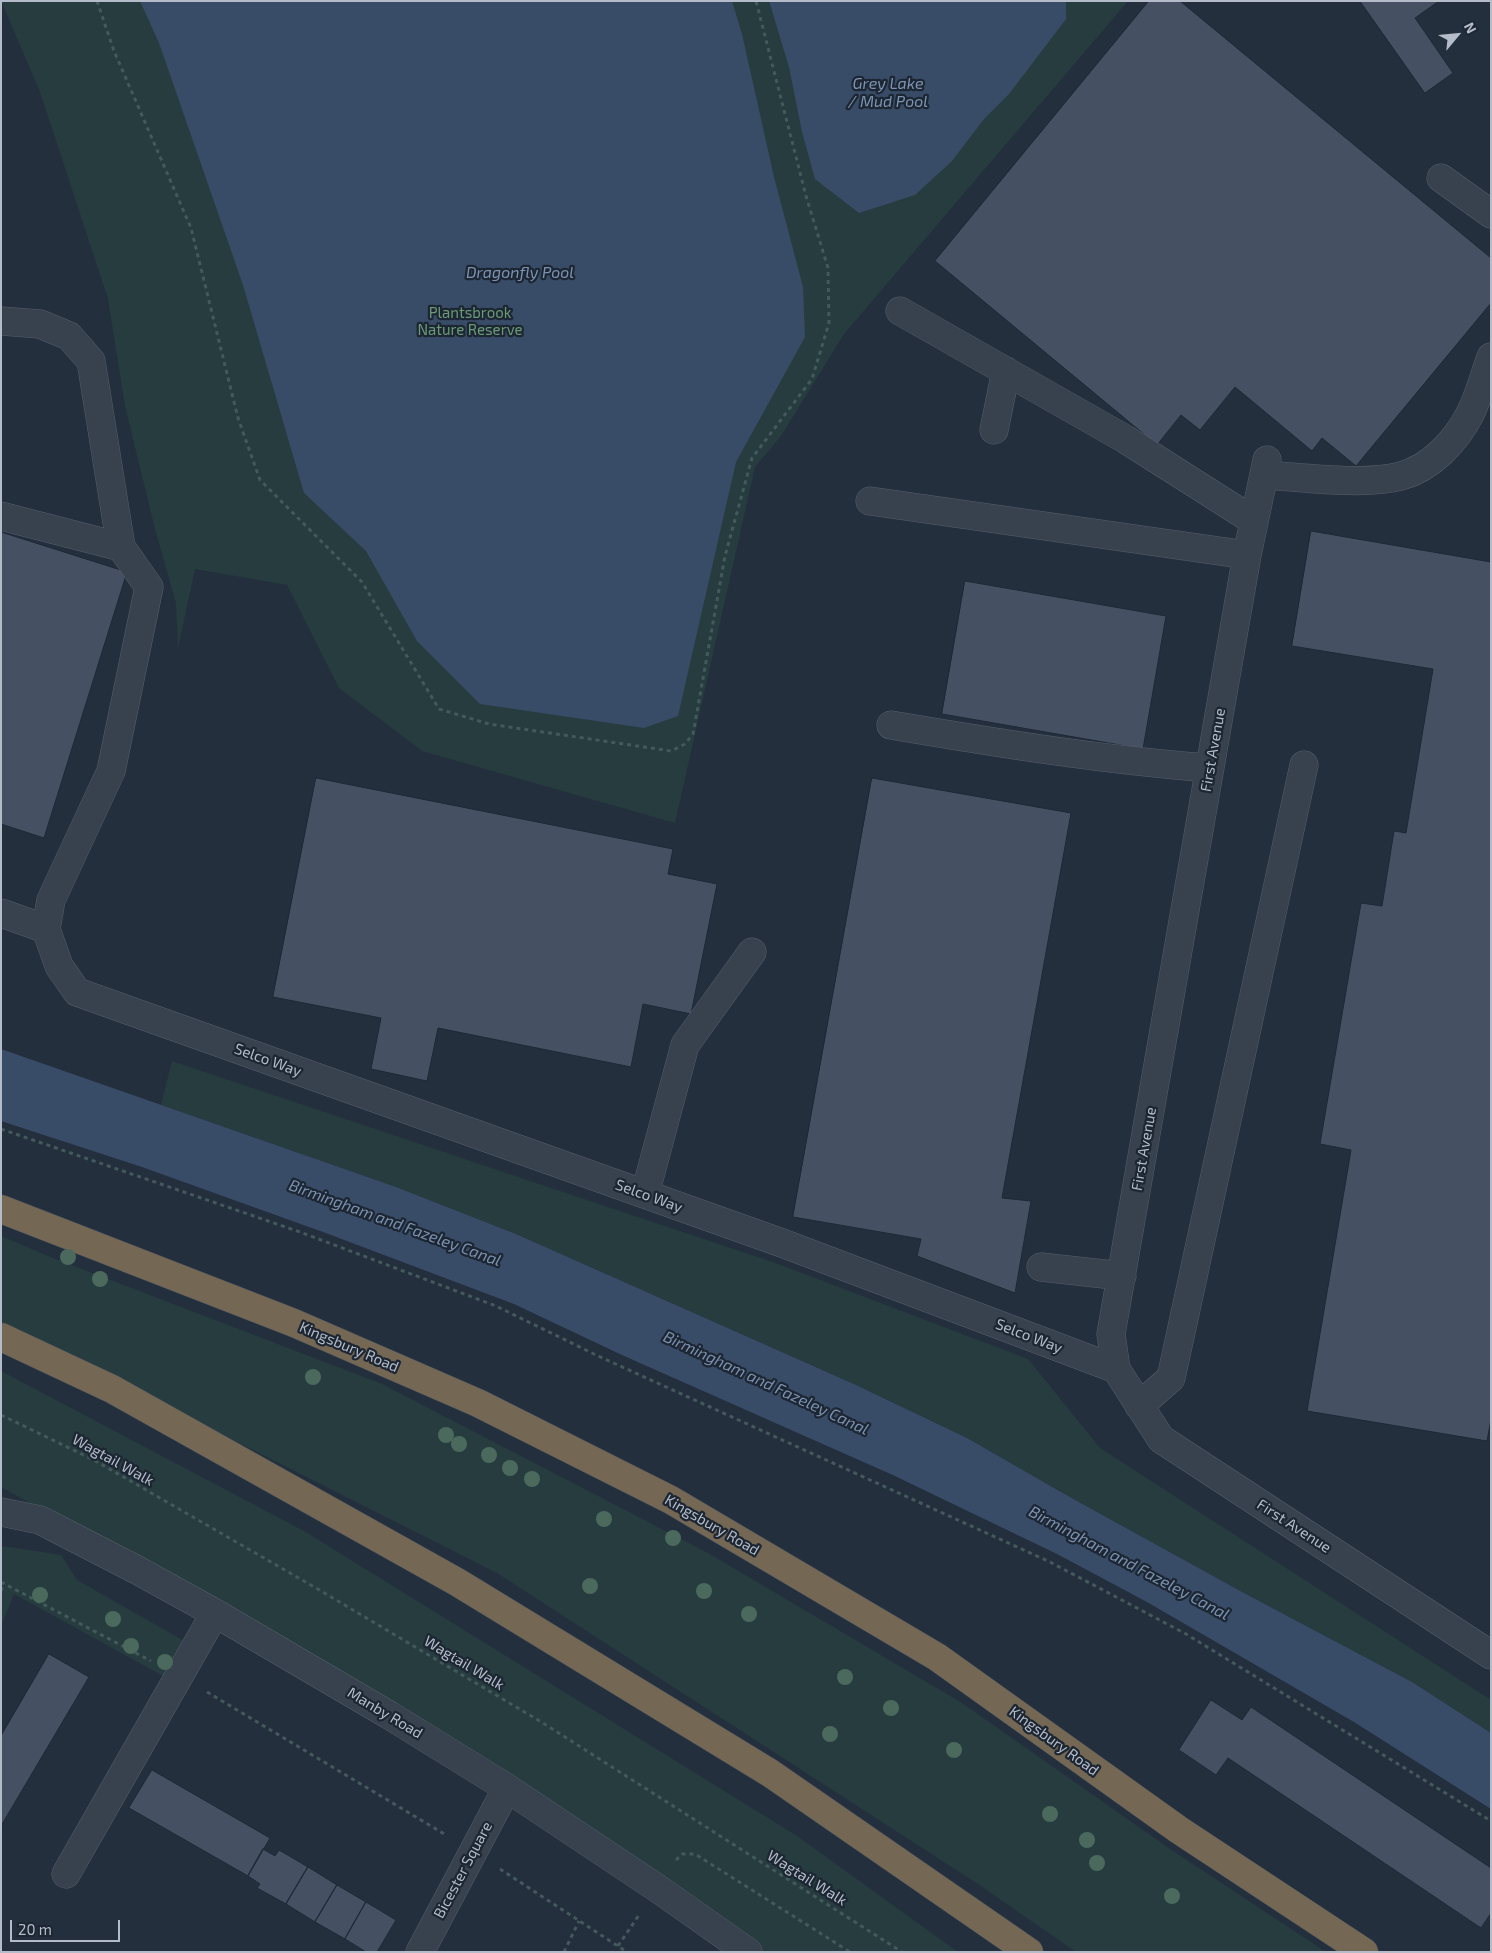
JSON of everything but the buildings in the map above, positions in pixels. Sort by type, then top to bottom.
[{"type":"highway","name":"Kingsbury Road","points":[[1,1209],[294,1323],[478,1403],[671,1500],[937,1657],[1179,1830],[1364,1952]]},
{"type":"highway","points":[[1,1337],[112,1389],[457,1582],[770,1773],[1029,1952]]},
{"type":"street","points":[[1441,178],[1491,214]]},
{"type":"street","points":[[900,311],[1125,439],[1254,521]]},
{"type":"street","points":[[1,321],[40,324],[69,336],[91,361],[121,547],[149,587],[111,770],[50,900],[46,929],[1,913]]},
{"type":"street","name":"First Avenue","points":[[1491,357],[1470,414],[1448,446],[1419,468],[1400,476],[1366,480],[1266,468],[1247,555],[1111,1334],[1116,1369],[1161,1439],[1491,1655]]},
{"type":"street","points":[[994,430],[1006,371]]},
{"type":"street","points":[[870,501],[1247,555]]},
{"type":"street","points":[[1,516],[121,547]]},
{"type":"street","points":[[891,725],[1033,749],[1154,764],[1210,768]]},
{"type":"street","points":[[1139,1406],[1171,1378],[1304,765]]},
{"type":"street","name":"Selco Way","points":[[46,929],[59,966],[77,992],[782,1243],[1116,1369]]},
{"type":"street","points":[[645,1194],[685,1045],[752,952]]},
{"type":"street","points":[[1041,1267],[1122,1276]]},
{"type":"street","name":"Manby Road","points":[[1,1512],[40,1520],[215,1613],[389,1715],[507,1788],[657,1888],[748,1952]]},
{"type":"street","points":[[66,1874],[215,1613]]},
{"type":"street","name":"Bicester Square","points":[[420,1952],[507,1788]]},
{"type":"path","points":[[96,1],[114,51],[190,228],[238,418],[260,480],[362,582],[439,709],[489,724],[672,751],[685,744],[694,734],[726,556],[752,458],[812,379],[829,323],[828,268],[806,196],[756,1]]},
{"type":"path","points":[[1,1129],[300,1232],[496,1306],[596,1355],[1041,1558],[1186,1634],[1491,1821]]},
{"type":"path","name":"Wagtail Walk","points":[[1,1415],[94,1460],[316,1588],[543,1723],[902,1952]]},
{"type":"path","points":[[1,1591],[3,1583],[179,1676],[474,1851],[627,1952]]},
{"type":"path","points":[[657,1888],[682,1854],[695,1854],[850,1952]]},
{"type":"path","points":[[564,1952],[579,1921]]},
{"type":"green space","name":"Dragonfly Pool","points":[[1,1],[1128,1],[844,334],[781,436],[755,467],[675,823],[422,751],[339,688],[287,585],[195,569],[178,648],[176,603],[155,529],[125,406],[108,299],[40,92]]},
{"type":"green space","points":[[172,1061],[778,1264],[1028,1359],[1100,1448],[1491,1700],[1491,1733],[1412,1682],[1244,1593],[967,1438],[856,1385],[516,1234],[396,1187],[161,1105]]},
{"type":"green space","points":[[1,1236],[48,1256],[382,1384],[708,1553],[962,1703],[1173,1851],[1326,1952],[1076,1952],[981,1886],[497,1573],[1,1323]]},
{"type":"green space","points":[[1,1371],[304,1531],[797,1836],[958,1952],[760,1952],[487,1759],[1,1487]]},
{"type":"green space","points":[[1,1547],[61,1555],[77,1580],[186,1642],[165,1677],[14,1594],[1,1626]]},
{"type":"water","name":"Dragonfly Pool","points":[[140,1],[732,1],[742,34],[774,177],[803,287],[805,337],[736,462],[678,716],[644,728],[480,704],[417,641],[366,551],[304,493],[243,285],[159,43]]},
{"type":"water","name":"Grey Lake / Mud Pool","points":[[769,1],[1066,1],[1066,19],[1009,94],[984,119],[952,161],[915,195],[859,213],[815,179],[802,132],[789,67]]},
{"type":"water","name":"Birmingham and Fazeley Canal","points":[[1,1049],[396,1187],[516,1234],[856,1385],[967,1438],[1244,1593],[1412,1682],[1491,1733],[1491,1809],[1354,1722],[1147,1602],[1057,1554],[895,1476],[622,1355],[514,1304],[323,1232],[142,1167],[1,1121]]},
{"type":"park label","name":"Plantsbrook Nature Reserve","points":[[470,322]]}]
